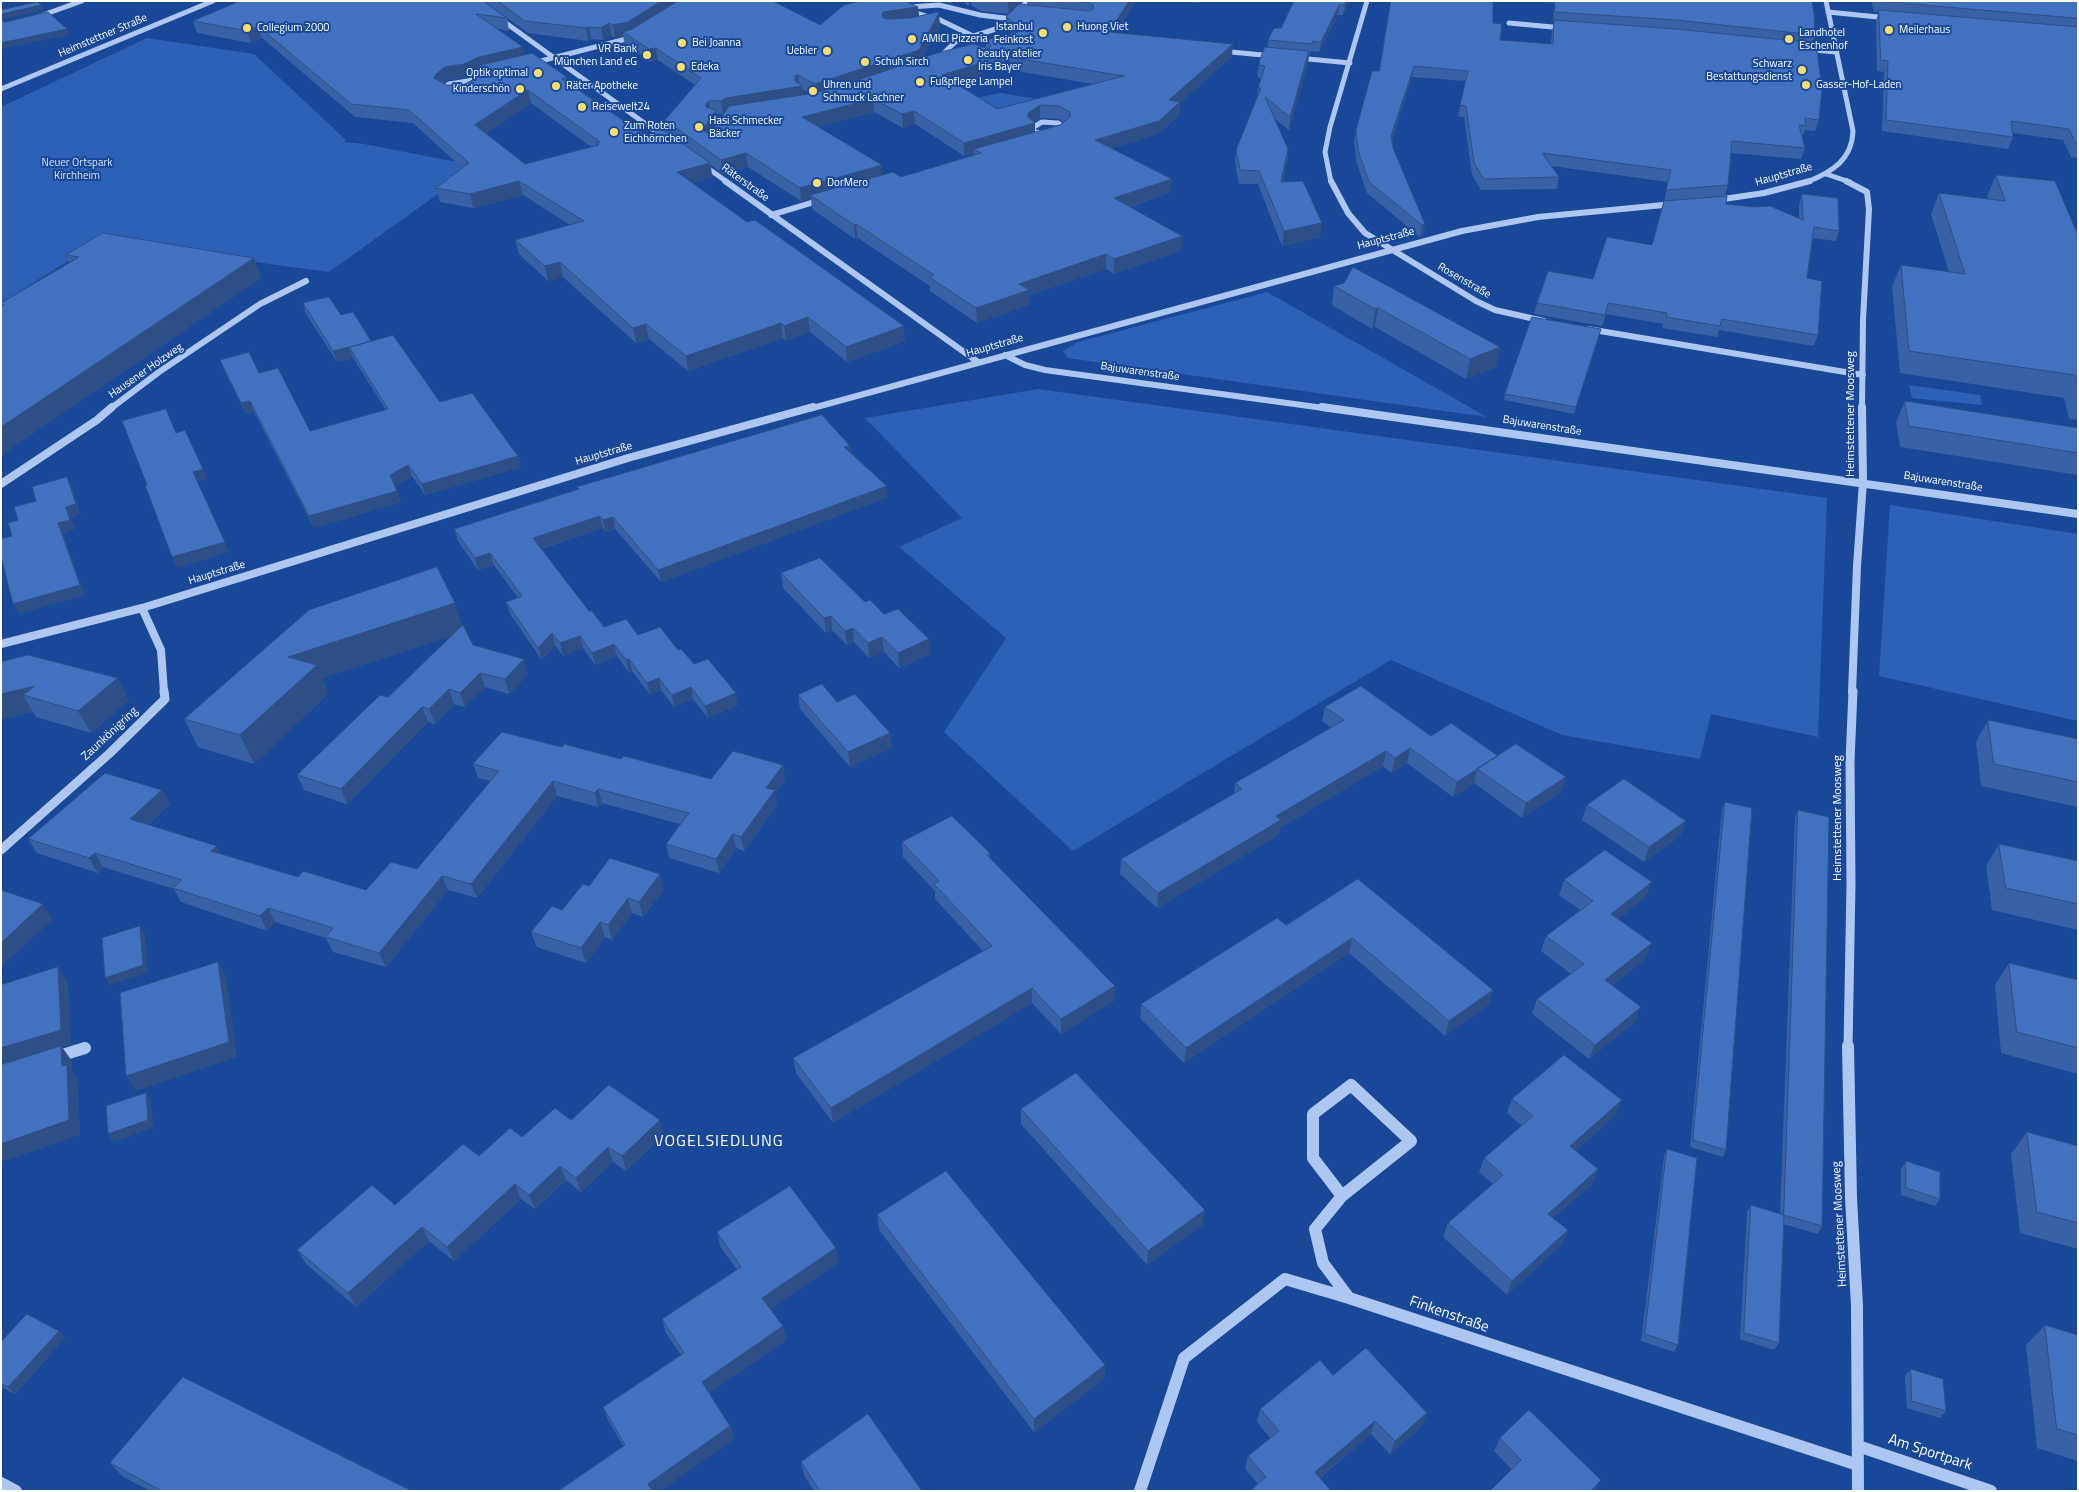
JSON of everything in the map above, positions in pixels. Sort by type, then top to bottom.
[{"type":"street","points":[[30,18],[82,1]]},
{"type":"street","name":"Heimstettner Straße","points":[[1,89],[213,1]]},
{"type":"street","points":[[936,62],[956,42],[1002,27],[1028,1]]},
{"type":"street","name":"Rosenstraße","points":[[1367,1],[1330,126],[1325,152],[1331,182],[1348,213],[1366,233],[1476,301],[1495,310],[1547,321]]},
{"type":"street","name":"Hauptstraße","points":[[1711,201],[1772,192],[1806,182],[1826,174],[1846,158],[1853,140],[1853,131],[1826,1]]},
{"type":"street","points":[[975,37],[938,19],[925,17],[909,11],[910,7],[929,2],[952,5],[979,14],[1012,19]]},
{"type":"street","points":[[962,8],[966,4]]},
{"type":"street","points":[[1019,12],[1028,13]]},
{"type":"street","points":[[1828,12],[1894,19]]},
{"type":"street","points":[[492,13],[668,140]]},
{"type":"street","points":[[920,24],[938,19]]},
{"type":"street","points":[[1509,23],[1567,28]]},
{"type":"street","points":[[527,64],[618,43],[640,35]]},
{"type":"street","points":[[956,42],[963,46]]},
{"type":"street","points":[[1797,48],[1836,52]]},
{"type":"street","points":[[1212,50],[1281,56]]},
{"type":"street","points":[[1291,58],[1350,63]]},
{"type":"street","points":[[468,81],[476,83],[478,87],[473,91],[462,94],[450,94],[442,90],[449,84],[468,81],[492,72]]},
{"type":"street","name":"Heimstettner Straße","points":[[1,84],[29,78]]},
{"type":"street","points":[[1042,139],[1059,134],[1066,128],[1063,124],[1056,122],[1042,122],[1032,128],[1038,134],[1059,134]]},
{"type":"street","name":"Räterstraße","points":[[696,160],[978,362]]},
{"type":"street","name":"Heimstettener Moosweg","points":[[1826,174],[1851,182],[1867,192],[1869,210],[1863,375],[1863,482],[1857,566],[1850,761],[1851,884],[1848,1026],[1850,1198],[1857,1306],[1858,1491]]},
{"type":"street","points":[[771,215],[826,199]]},
{"type":"street","name":"Hauptstraße","points":[[1,644],[142,608],[628,458],[1391,249],[1462,231],[1528,218],[1595,210],[1683,204]]},
{"type":"street","name":"Hausener Holzweg","points":[[1,484],[98,420],[108,410],[159,372],[260,304],[306,280]]},
{"type":"street","points":[[1581,327],[1863,375]]},
{"type":"street","name":"Bajuwarenstraße","points":[[1005,355],[1014,362],[1026,366],[1060,372],[1863,482],[2078,514]]},
{"type":"street","name":"Zaunkönigring","points":[[1,850],[110,754],[165,699],[161,650],[142,608]]},
{"type":"street","points":[[48,1060],[85,1048]]},
{"type":"street","points":[[1342,1196],[1313,1158],[1313,1114],[1351,1085],[1411,1141],[1342,1196],[1315,1229],[1323,1263],[1349,1298]]},
{"type":"street","name":"Finkenstraße","points":[[1140,1491],[1184,1358],[1285,1279],[1349,1298],[1858,1465]]},
{"type":"street","name":"Am Sportpark","points":[[1858,1446],[1991,1491]]},
{"type":"street","points":[[1,1483],[16,1491]]},
{"type":"green space","name":"Neuer Ortspark Kirchheim","points":[[147,38],[254,54],[346,140],[344,142],[364,144],[477,166],[329,272],[100,241],[1,303],[1,107]]},
{"type":"green space","points":[[1001,93],[1037,99],[1028,108],[991,109],[976,98]]},
{"type":"green space","points":[[1267,292],[1487,417],[1068,358],[1063,351],[1078,342]]},
{"type":"green space","points":[[1909,385],[1980,395],[1982,405],[1912,398]]},
{"type":"green space","points":[[1038,389],[1827,498],[1818,737],[1711,714],[1700,759],[1562,735],[1391,660],[1073,851],[944,732],[1006,638],[899,547],[962,518],[865,418]]},
{"type":"green space","points":[[1890,505],[2078,534],[2078,721],[1879,676]]},
{"type":"building","points":[[240,1],[483,1],[507,18],[476,14],[523,47],[479,57],[464,64],[445,67],[434,78],[446,85],[463,85],[478,77],[477,67],[481,65],[532,53],[567,77],[562,79],[649,138],[659,127],[710,163],[677,172],[747,222],[755,220],[904,326],[846,347],[808,317],[784,326],[781,323],[686,356],[646,324],[633,328],[560,262],[545,266],[515,240],[584,221],[519,181],[470,194],[436,188],[469,163],[409,110],[351,104],[258,26],[247,31],[193,21]],"holes":[[[528,90],[600,142],[596,143],[599,145],[525,164],[475,125]]]},
{"type":"building","points":[[498,1],[661,1],[628,22],[613,25],[609,23],[601,28],[586,28],[525,21]]},
{"type":"building","points":[[678,1],[773,1],[820,25],[844,5],[860,1],[905,1],[918,7],[883,12],[882,17],[886,19],[911,18],[939,13],[919,50],[815,84],[798,75],[795,76],[795,81],[802,86],[726,98],[721,101],[709,101],[706,107],[716,110],[704,128],[704,131],[708,133],[712,131],[729,106],[815,93],[937,53],[973,44],[989,49],[991,45],[986,40],[1026,30],[1006,17],[1019,4],[1089,11],[1093,9],[1093,5],[1076,1],[1129,1],[1109,32],[1233,44],[1169,100],[1180,102],[1159,121],[1095,140],[1172,179],[1114,198],[1182,236],[1114,259],[1106,254],[1019,284],[1029,290],[976,308],[929,277],[934,275],[810,195],[893,172],[901,177],[981,153],[974,149],[1060,125],[1070,117],[1070,112],[1059,106],[1040,105],[1028,113],[1028,117],[1035,123],[964,143],[914,111],[902,114],[873,99],[802,117],[882,165],[800,188],[746,153],[721,160],[665,120],[701,78],[656,48],[649,49],[623,32],[632,29]],"holes":[[[978,52],[1124,76],[997,109],[942,75],[981,63]]]},
{"type":"building","points":[[1294,1],[1346,1],[1345,5],[1339,5],[1321,42],[1313,41],[1312,44],[1268,40],[1274,28],[1281,28]]},
{"type":"building","points":[[1391,1],[1493,1],[1493,23],[1502,24],[1500,40],[1553,44],[1554,20],[1675,29],[1816,43],[1822,90],[1819,120],[1805,118],[1806,126],[1799,125],[1805,148],[1732,141],[1728,185],[1666,190],[1671,170],[1542,153],[1559,177],[1484,179],[1474,163],[1466,106],[1460,105],[1468,71],[1414,66],[1391,136],[1393,148],[1425,224],[1422,225],[1369,182],[1358,150],[1356,130],[1372,71],[1379,71]]},
{"type":"building","points":[[1555,1],[1812,1],[1815,35],[1676,20],[1555,12]]},
{"type":"building","points":[[1878,1],[2078,1],[2078,18]]},
{"type":"building","points":[[38,2],[41,5],[2,14],[1,16],[1,10]]},
{"type":"building","points":[[1879,10],[2078,27],[2078,146],[2069,129],[2011,121],[2013,137],[1886,120],[1888,61],[1881,60]]},
{"type":"building","points":[[48,12],[67,29],[1,43],[1,20],[5,22]]},
{"type":"building","points":[[1265,47],[1309,51],[1290,117],[1265,97],[1288,149],[1281,182],[1303,181],[1322,223],[1284,231],[1259,171],[1240,170],[1236,150],[1261,88],[1258,88],[1265,66],[1259,65],[1259,63]]},
{"type":"building","points":[[1996,175],[2055,181],[2078,235],[2078,384],[2075,375],[1909,351],[1901,265],[1965,274],[1939,193],[2005,201]]},
{"type":"building","points":[[1802,194],[1838,198],[1839,231],[1814,227],[1807,278],[1822,281],[1818,335],[1722,319],[1720,326],[1666,317],[1667,313],[1608,303],[1605,315],[1537,303],[1548,271],[1593,279],[1607,237],[1652,245],[1664,201],[1727,196],[1726,204],[1755,207],[1770,206],[1803,220]]},
{"type":"building","points":[[103,233],[254,258],[1,427],[1,307],[4,305],[1,305],[1,303],[79,257],[66,255]]},
{"type":"building","points":[[1353,267],[1500,347],[1470,359],[1334,286],[1344,283]]},
{"type":"building","points":[[329,297],[341,315],[353,312],[371,341],[350,347],[393,335],[440,402],[472,393],[518,456],[422,484],[408,465],[390,475],[397,491],[309,516],[250,401],[241,403],[220,360],[249,352],[259,373],[278,368],[310,431],[388,409],[349,347],[333,351],[303,303]]},
{"type":"building","points":[[1532,317],[1601,329],[1576,407],[1505,394]]},
{"type":"building","points":[[1905,401],[2078,428],[2078,453],[1909,426]]},
{"type":"building","points":[[166,409],[176,433],[185,430],[203,469],[193,472],[225,542],[172,557],[122,421]]},
{"type":"building","points":[[822,415],[850,446],[844,447],[887,486],[658,570],[613,517],[603,520],[600,516],[533,538],[589,611],[592,611],[604,627],[626,619],[638,635],[660,627],[678,650],[681,649],[694,664],[708,659],[736,693],[705,706],[691,687],[672,695],[659,678],[647,683],[629,659],[626,660],[614,644],[592,653],[580,636],[560,643],[552,633],[538,648],[506,602],[522,596],[490,553],[475,558],[454,529],[579,489],[577,487]]},
{"type":"building","points":[[67,477],[76,504],[66,507],[70,520],[58,523],[80,585],[13,604],[1,556],[1,539],[12,536],[8,523],[18,520],[14,507],[36,501],[32,487]]},
{"type":"building","points":[[820,558],[865,602],[870,600],[884,614],[898,609],[929,639],[898,653],[882,637],[868,643],[853,628],[845,631],[831,616],[824,618],[781,573]]},
{"type":"building","points":[[437,567],[455,603],[288,657],[317,665],[240,735],[184,719],[309,610]]},
{"type":"building","points":[[463,625],[473,645],[524,659],[505,679],[480,673],[460,693],[449,689],[429,709],[422,707],[341,789],[297,775],[380,695],[388,697]]},
{"type":"building","points":[[28,655],[118,678],[78,711],[23,695],[35,686],[1,694],[1,662]]},
{"type":"building","points":[[822,684],[837,702],[855,694],[890,733],[848,752],[798,695]]},
{"type":"building","points":[[1361,686],[1431,736],[1451,723],[1498,756],[1457,782],[1410,748],[1395,758],[1386,751],[1276,816],[1281,820],[1158,893],[1121,859],[1242,789],[1235,783],[1344,720],[1325,707]]},
{"type":"building","points":[[1988,720],[2078,739],[2078,782],[1994,764]]},
{"type":"building","points":[[502,732],[562,747],[564,744],[621,759],[624,756],[711,779],[733,751],[783,765],[766,788],[775,790],[741,837],[733,834],[716,859],[666,844],[689,813],[598,789],[595,793],[553,781],[471,884],[442,876],[379,953],[326,937],[333,928],[268,908],[260,916],[173,888],[182,880],[95,853],[89,858],[28,839],[105,773],[162,790],[130,819],[217,846],[211,851],[298,877],[303,871],[366,890],[391,862],[417,869],[499,771],[473,764]]},
{"type":"building","points":[[1516,744],[1566,777],[1526,803],[1477,769]]},
{"type":"building","points":[[1624,779],[1686,821],[1649,847],[1587,805]]},
{"type":"building","points":[[1725,802],[1752,808],[1726,1150],[1693,1140]]},
{"type":"building","points":[[1798,810],[1829,817],[1822,1226],[1784,1215]]},
{"type":"building","points":[[952,816],[990,853],[987,855],[1115,986],[1061,1019],[1032,988],[831,1108],[793,1058],[992,946],[934,884],[939,881],[902,842]]},
{"type":"building","points":[[1999,844],[2078,861],[2078,904],[2006,888]]},
{"type":"building","points":[[1605,850],[1652,882],[1611,914],[1652,943],[1605,980],[1641,1007],[1595,1045],[1537,999],[1584,964],[1546,936],[1593,901],[1564,880]]},
{"type":"building","points":[[610,858],[660,874],[639,902],[628,898],[608,925],[600,922],[581,948],[531,932],[552,906],[562,910],[583,884],[589,886]]},
{"type":"building","points":[[1358,879],[1493,990],[1449,1021],[1352,938],[1186,1048],[1141,1004],[1277,918],[1286,925]]},
{"type":"building","points":[[1,890],[43,904],[1,943]]},
{"type":"building","points":[[140,926],[143,965],[105,978],[102,938]]},
{"type":"building","points":[[218,962],[229,1042],[126,1076],[120,993]]},
{"type":"building","points":[[2009,963],[2078,980],[2078,1048],[2017,1032]]},
{"type":"building","points":[[58,967],[61,1030],[1,1048],[1,985]]},
{"type":"building","points":[[61,1046],[62,1066],[67,1065],[69,1120],[1,1144],[1,1065]]},
{"type":"building","points":[[1564,1055],[1622,1100],[1570,1146],[1598,1169],[1548,1214],[1568,1230],[1512,1281],[1448,1223],[1503,1175],[1484,1158],[1533,1116],[1512,1099]]},
{"type":"building","points":[[1076,1073],[1205,1210],[1148,1251],[1021,1109]]},
{"type":"building","points":[[609,1085],[660,1120],[622,1156],[608,1147],[576,1178],[560,1166],[529,1195],[515,1184],[447,1247],[422,1227],[348,1293],[297,1250],[372,1185],[395,1205],[463,1144],[479,1156],[510,1128],[522,1137],[555,1108],[571,1120]]},
{"type":"building","points":[[146,1093],[148,1120],[108,1134],[106,1106]]},
{"type":"building","points":[[2027,1132],[2078,1146],[2078,1223],[2037,1212]]},
{"type":"building","points":[[1667,1149],[1697,1158],[1678,1345],[1645,1334]]},
{"type":"building","points":[[1906,1161],[1940,1172],[1940,1199],[1906,1188]]},
{"type":"building","points":[[946,1171],[1105,1365],[1034,1419],[877,1215]]},
{"type":"building","points":[[790,1186],[836,1248],[762,1298],[783,1326],[702,1382],[730,1426],[648,1484],[652,1491],[558,1491],[625,1445],[603,1407],[684,1353],[662,1319],[741,1267],[717,1232]]},
{"type":"building","points":[[1751,1205],[1784,1215],[1779,1343],[1744,1333]]},
{"type":"building","points":[[27,1314],[59,1331],[8,1387],[1,1384],[1,1342]]},
{"type":"building","points":[[2045,1325],[2078,1335],[2078,1435],[2057,1429]]},
{"type":"building","points":[[1366,1348],[1427,1413],[1395,1441],[1375,1421],[1315,1472],[1331,1491],[1250,1491],[1266,1477],[1248,1456],[1279,1431],[1260,1409],[1320,1360],[1333,1375]]},
{"type":"building","points":[[1911,1369],[1943,1379],[1946,1411],[1912,1401]]},
{"type":"building","points":[[183,1377],[412,1491],[162,1491],[110,1463]]},
{"type":"building","points":[[1529,1410],[1601,1480],[1591,1491],[1490,1491],[1521,1460],[1500,1438]]},
{"type":"building","points":[[868,1414],[922,1491],[820,1491],[801,1462]]},
{"type":"place","name":"Huong Viet","points":[[1067,27]]},
{"type":"place","name":"Collegium 2000","points":[[247,28]]},
{"type":"place","name":"Meilerhaus","points":[[1889,30]]},
{"type":"place","name":"Istanbul Feinkost","points":[[1043,33]]},
{"type":"place","name":"AMICI Pizzeria","points":[[912,39]]},
{"type":"place","name":"Landhotel Eschenhof","points":[[1789,39]]},
{"type":"place","name":"Bei Joanna","points":[[682,43]]},
{"type":"place","name":"Uebler","points":[[827,51]]},
{"type":"place","name":"VR Bank München Land eG","points":[[647,55]]},
{"type":"place","name":"beauty atelier Iris Bayer","points":[[968,60]]},
{"type":"place","name":"Schuh Sirch","points":[[865,62]]},
{"type":"place","name":"Edeka","points":[[681,67]]},
{"type":"place","name":"Schwarz Bestattungsdienst","points":[[1802,70]]},
{"type":"place","name":"Optik optimal","points":[[538,73]]},
{"type":"place","name":"Fußpflege Lampel","points":[[920,82]]},
{"type":"place","name":"Gasser-Hof-Laden","points":[[1806,85]]},
{"type":"place","name":"Räter Apotheke","points":[[556,86]]},
{"type":"place","name":"Kinderschön","points":[[520,89]]},
{"type":"place","name":"Uhren und Schmuck Lachner","points":[[813,91]]},
{"type":"place","name":"Reisewelt24","points":[[582,107]]},
{"type":"place","name":"Hasi Schmecker Bäcker","points":[[699,127]]},
{"type":"place","name":"Zum Roten Eichhörnchen","points":[[614,132]]},
{"type":"place","name":"DorMero","points":[[817,183]]},
{"type":"district","name":"VOGELSIEDLUNG","points":[[719,1142]]}]
